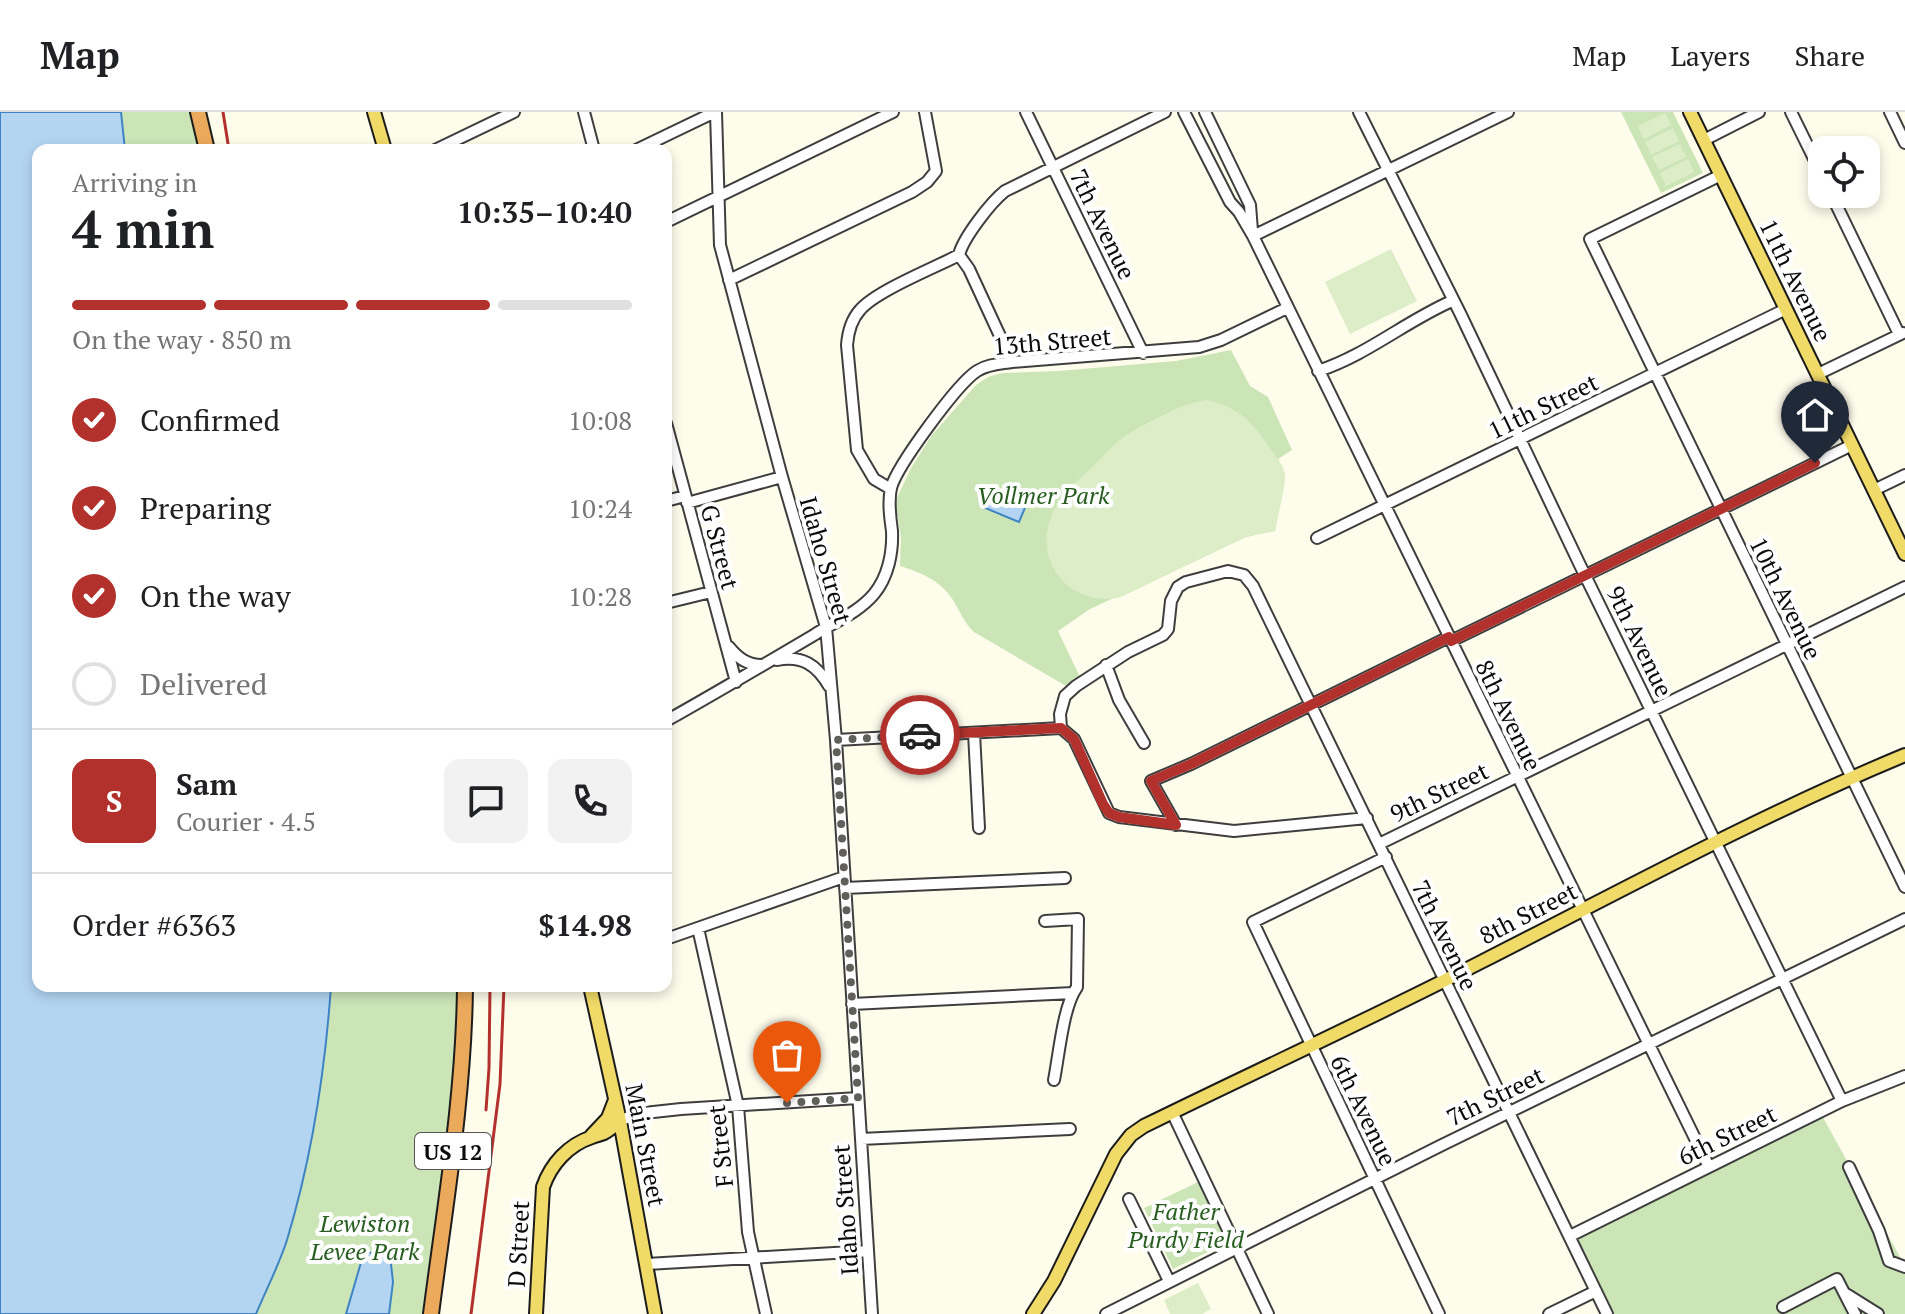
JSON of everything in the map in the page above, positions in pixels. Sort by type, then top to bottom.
[{"type":"highway","points":[[198,112],[206,144]]},
{"type":"highway","name":"US 12","points":[[431,1314],[456,1123],[465,992]]},
{"type":"main road","points":[[374,112],[383,144]]},
{"type":"main road","name":"11th Avenue","points":[[1690,112],[1905,554]]},
{"type":"main road","name":"8th Street","points":[[1033,1314],[1054,1281],[1123,1143],[1144,1126],[1445,981],[1851,777],[1905,755]]},
{"type":"main road","name":"Main Street","points":[[591,992],[620,1121],[655,1314]]},
{"type":"main road","points":[[590,1137],[608,1118],[615,1100]]},
{"type":"main road","name":"D Street","points":[[536,1314],[543,1187],[559,1158],[590,1137],[604,1134],[620,1121]]},
{"type":"main road","points":[[604,1134],[615,1143],[631,1180]]},
{"type":"street","points":[[447,144],[514,112]]},
{"type":"street","points":[[584,112],[592,144]]},
{"type":"street","points":[[649,144],[716,112]]},
{"type":"street","name":"Idaho Street","points":[[716,112],[720,245],[826,627],[836,740],[872,1314]]},
{"type":"street","points":[[672,219],[893,112]]},
{"type":"street","points":[[729,280],[912,192],[933,176],[935,166],[925,112]]},
{"type":"street","name":"7th Avenue","points":[[1026,112],[1143,353]]},
{"type":"street","points":[[891,489],[874,479],[857,450],[848,358],[848,333],[854,318],[871,300],[959,255],[961,247],[996,198],[1005,191],[1165,112]]},
{"type":"street","name":"8th Avenue","points":[[1184,112],[1230,202],[1253,236],[1709,1167]]},
{"type":"street","name":"8th Avenue","points":[[1205,112],[1250,205],[1253,236]]},
{"type":"street","name":"9th Avenue","points":[[1359,112],[1842,1101]]},
{"type":"street","points":[[1253,236],[1508,112]]},
{"type":"street","points":[[1704,140],[1759,112]]},
{"type":"street","points":[[1791,112],[1808,147]]},
{"type":"street","points":[[1890,112],[1905,143]]},
{"type":"street","name":"10th Avenue","points":[[1721,175],[1590,239],[1905,887]]},
{"type":"street","points":[[1818,374],[1902,333],[1838,208]]},
{"type":"street","points":[[959,255],[969,269],[1012,362]]},
{"type":"street","points":[[1318,371],[1387,338],[1452,301]]},
{"type":"street","name":"13th Street","points":[[672,718],[855,610],[874,594],[881,584],[892,548],[891,489],[903,462],[970,376],[987,366],[1012,362],[1199,347],[1287,308]]},
{"type":"street","name":"11th Street","points":[[1317,538],[1786,309]]},
{"type":"street","points":[[1176,825],[1151,781],[1852,445]]},
{"type":"street","name":"G Street","points":[[672,446],[736,682]]},
{"type":"street","points":[[1874,490],[1905,475]]},
{"type":"street","points":[[672,501],[782,477]]},
{"type":"street","name":"7th Avenue","points":[[1106,665],[1163,635],[1168,629],[1171,601],[1178,587],[1186,582],[1228,571],[1244,575],[1253,586],[1607,1314]]},
{"type":"street","name":"9th Street","points":[[1379,844],[1905,587]]},
{"type":"street","points":[[672,602],[711,592]]},
{"type":"street","points":[[724,639],[742,660],[753,665],[786,658],[808,662],[818,670],[832,691]]},
{"type":"street","points":[[1061,728],[1060,714],[1065,696],[1106,665],[1119,700],[1144,743]]},
{"type":"street","points":[[836,740],[1061,728],[1074,739],[1103,804],[1109,813],[1119,817],[1243,830],[1367,818]]},
{"type":"street","points":[[974,733],[979,828]]},
{"type":"street","name":"9th Street","points":[[1253,922],[1386,857]]},
{"type":"street","points":[[672,937],[845,883],[1065,878]]},
{"type":"street","points":[[1045,921],[1078,919],[1077,987],[1067,1010],[1054,1080]]},
{"type":"street","name":"7th Street","points":[[1105,1313],[1905,919]]},
{"type":"street","name":"6th Avenue","points":[[1253,922],[1439,1314]]},
{"type":"street","name":"F Street","points":[[698,928],[738,1106],[748,1232],[766,1314]]},
{"type":"street","points":[[852,1004],[1073,993]]},
{"type":"street","name":"6th Street","points":[[1570,1236],[1842,1101],[1905,1076]]},
{"type":"street","points":[[620,1121],[635,1114],[681,1109],[858,1098]]},
{"type":"street","points":[[1172,1112],[1268,1314]]},
{"type":"street","points":[[861,1139],[1070,1129]]},
{"type":"street","points":[[1849,1167],[1889,1261],[1905,1267]]},
{"type":"street","points":[[1129,1199],[1169,1281]]},
{"type":"street","points":[[647,1264],[868,1251]]},
{"type":"street","points":[[1783,1307],[1837,1279],[1855,1314]]},
{"type":"street","points":[[1549,1314],[1596,1291]]},
{"type":"street","points":[[1845,1293],[1878,1314]]},
{"type":"green space","points":[[121,112],[198,112],[206,144],[124,144]]},
{"type":"green space","points":[[1621,112],[1673,112],[1703,173],[1661,193]]},
{"type":"green space","points":[[1665,113],[1671,125],[1644,139],[1638,126]]},
{"type":"green space","points":[[1673,128],[1679,141],[1651,155],[1645,142]]},
{"type":"green space","points":[[1680,144],[1686,157],[1659,170],[1652,157]]},
{"type":"green space","points":[[1688,159],[1694,172],[1666,186],[1660,173]]},
{"type":"green space","points":[[1391,249],[1417,301],[1350,334],[1325,282]]},
{"type":"green space","name":"Vollmer Park","points":[[1231,350],[1250,386],[1268,397],[1292,450],[1278,459],[1285,475],[1275,531],[1246,537],[1090,609],[1058,631],[1080,677],[1066,686],[974,632],[942,587],[900,566],[901,537],[895,502],[911,468],[932,435],[976,385],[988,377],[1002,373],[1176,361]]},
{"type":"green space","points":[[1207,400],[1228,407],[1244,417],[1281,464],[1285,480],[1275,531],[1246,537],[1121,597],[1102,599],[1084,595],[1070,587],[1050,561],[1047,544],[1048,526],[1061,498],[1128,434],[1175,409]]},
{"type":"green space","name":"Lewiston Levee Park","points":[[330,992],[464,992],[431,1314],[256,1314],[284,1249],[296,1209],[310,1146]]},
{"type":"green space","points":[[1820,1112],[1905,1266],[1905,1314],[1608,1314],[1570,1236]]},
{"type":"green space","name":"Father Purdy Field","points":[[1198,1182],[1228,1242],[1173,1269],[1144,1208]]},
{"type":"green space","points":[[1198,1283],[1211,1309],[1202,1314],[1170,1314],[1164,1300]]},
{"type":"water","points":[[0,112],[121,112],[124,144],[32,144],[32,992],[330,992],[325,1050],[310,1146],[296,1209],[284,1249],[256,1314],[0,1314]]},
{"type":"water","points":[[991,488],[1027,503],[1019,522],[983,507]]},
{"type":"water","points":[[364,1252],[390,1255],[393,1282],[389,1314],[346,1314]]},
{"type":"railway","points":[[223,112],[228,144]]},
{"type":"railway","points":[[486,1110],[490,992]]},
{"type":"railway","points":[[471,1314],[500,1084],[504,992]]},
{"type":"way so far","points":[[787,1103],[858,1098],[836,740],[920,735]]},
{"type":"route","points":[[920,735],[1061,728],[1074,739],[1109,813],[1176,825],[1151,781],[1449,637],[1451,641],[1815,463]]}]
